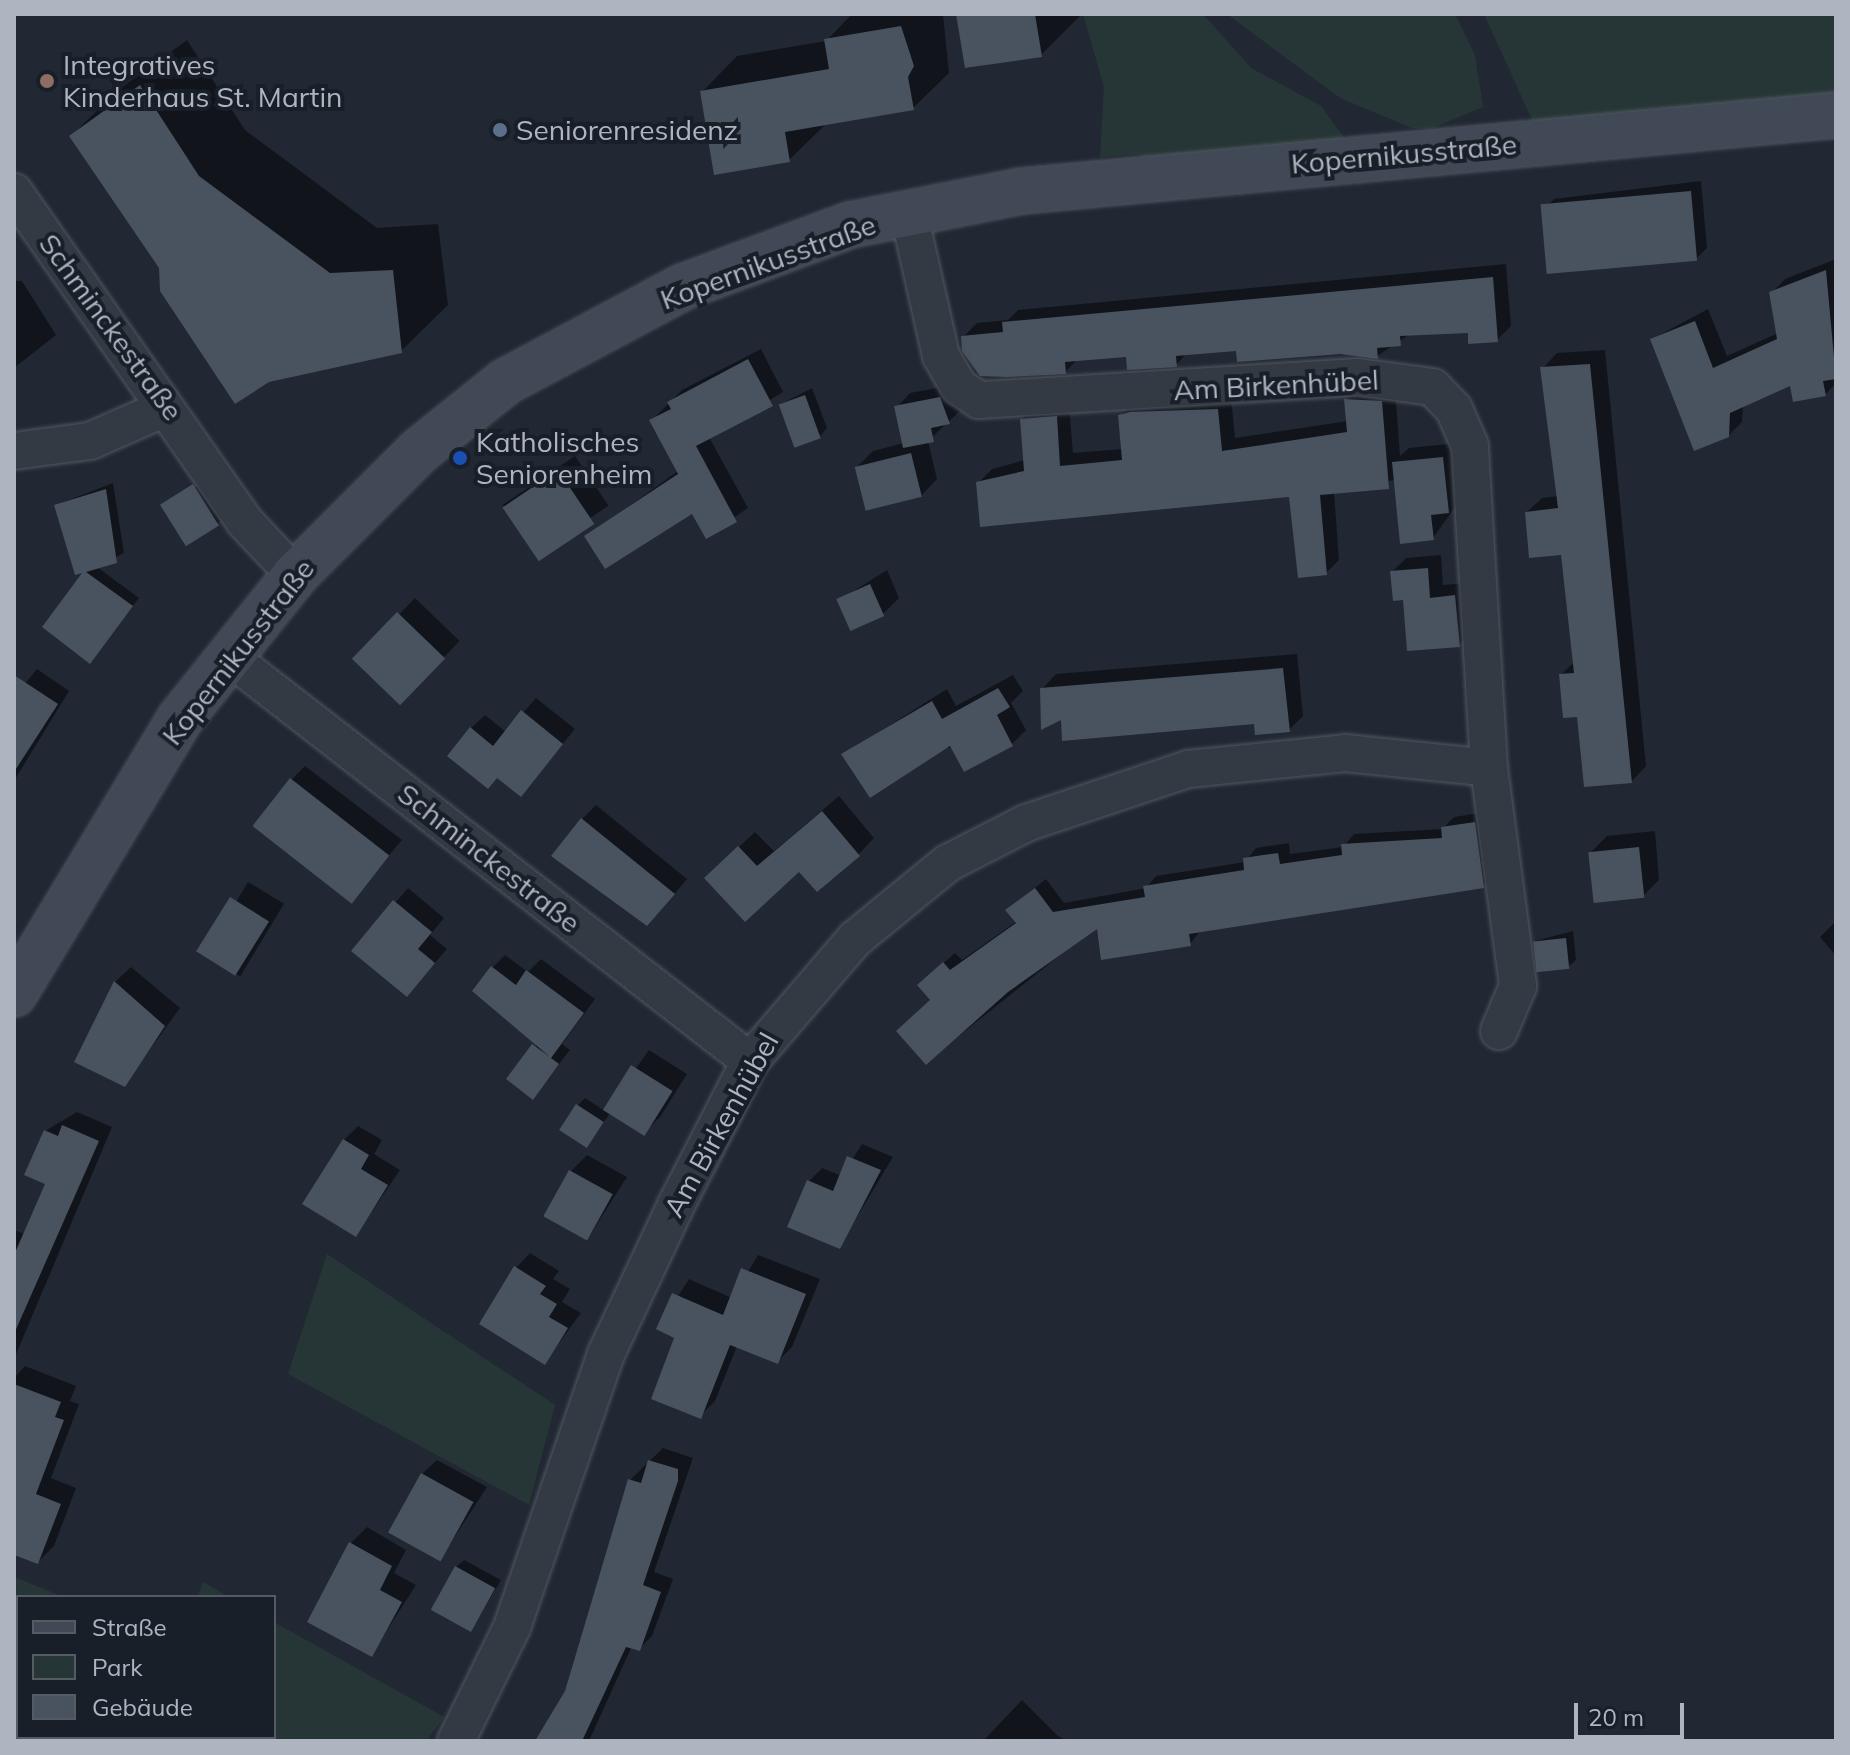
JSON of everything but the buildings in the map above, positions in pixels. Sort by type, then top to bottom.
[{"type":"street","name":"Kopernikusstraße","points":[[14,994],[179,720],[295,575],[419,451],[505,382],[683,287],[850,225],[1172,174],[1836,115]]},
{"type":"street","name":"Schminckestraße","points":[[14,192],[245,522],[295,575]]},
{"type":"street","name":"Am Birkenhübel","points":[[909,214],[941,356],[959,387],[979,400],[1357,377],[1433,387],[1454,409],[1470,446],[1489,768],[1518,986],[1499,1031]]},
{"type":"street","points":[[14,451],[99,438],[165,408]]},
{"type":"street","name":"Schminckestraße","points":[[228,656],[750,1061]]},
{"type":"street","name":"Am Birkenhübel","points":[[456,1741],[512,1627],[606,1354],[750,1061],[855,939],[948,863],[1026,823],[1188,769],[1345,753],[1489,768]]},
{"type":"green space","points":[[1083,14],[1203,14],[1251,68],[1321,106],[1347,142],[1152,163],[1137,154],[1100,157],[1104,87]]},
{"type":"green space","points":[[1227,14],[1455,14],[1475,55],[1483,107],[1430,129],[1412,128],[1340,98]]},
{"type":"green space","points":[[1484,14],[1836,14],[1836,100],[1534,124]]},
{"type":"green space","points":[[327,1254],[555,1405],[529,1505],[288,1374]]},
{"type":"green space","points":[[14,1577],[59,1595],[16,1595],[16,1634]]},
{"type":"green space","points":[[203,1582],[226,1595],[198,1595]]},
{"type":"green space","points":[[276,1623],[444,1717],[426,1741],[258,1739],[276,1739]]},
{"type":"place","name":"Integratives Kinderhaus St. Martin","points":[[47,81]]},
{"type":"place","name":"Seniorenresidenz","points":[[500,130]]},
{"type":"place","name":"Katholisches Seniorenheim","points":[[460,458]]}]
